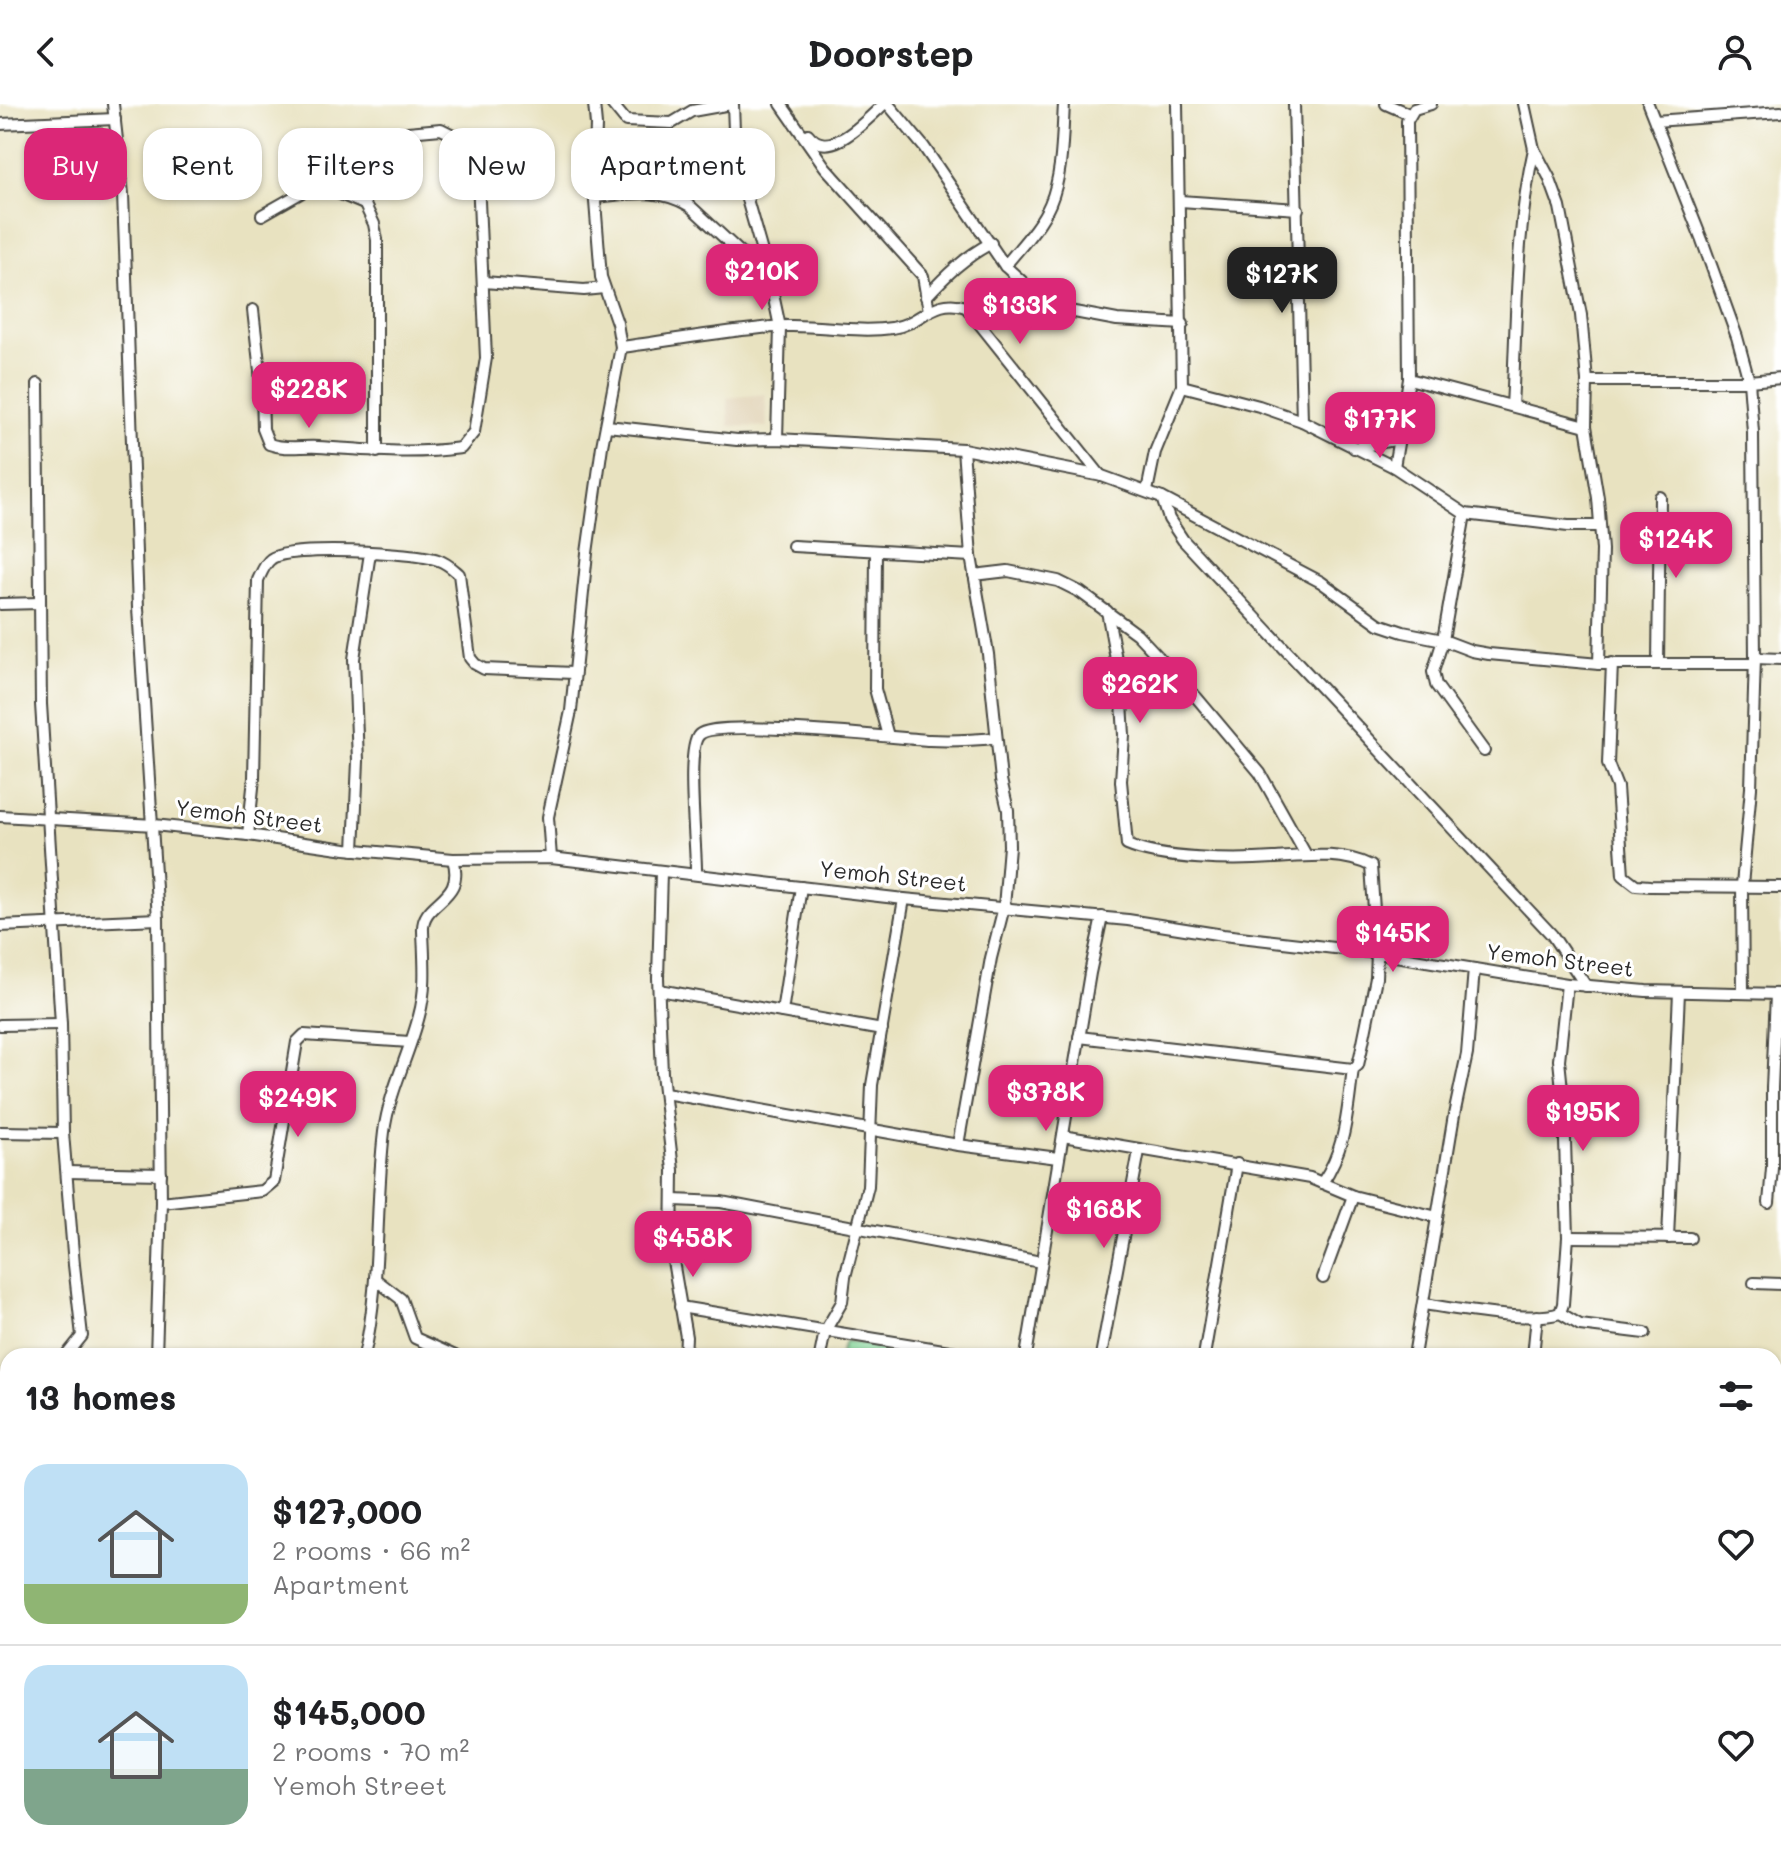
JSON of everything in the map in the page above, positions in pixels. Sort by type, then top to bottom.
[{"type":"street","points":[[113,104],[123,194],[138,608],[158,919],[161,1202],[156,1348]]},
{"type":"street","points":[[594,104],[596,128]]},
{"type":"street","points":[[612,104],[626,121],[672,123],[692,111],[732,104],[735,157],[780,327],[777,439]]},
{"type":"street","points":[[781,104],[825,167],[923,276],[929,311]]},
{"type":"street","points":[[788,104],[811,139],[821,143],[842,141],[886,104],[924,147],[1005,266],[1041,299],[1069,311],[1117,320],[1183,324]]},
{"type":"street","points":[[1005,266],[1049,207],[1061,160],[1064,104]]},
{"type":"street","points":[[1147,491],[1155,452],[1182,386],[1177,104]]},
{"type":"street","points":[[1294,104],[1302,421]]},
{"type":"street","points":[[1386,104],[1409,114]]},
{"type":"street","points":[[1394,467],[1409,379],[1407,121],[1414,109],[1431,104]]},
{"type":"street","points":[[1524,104],[1534,149],[1549,177],[1569,244],[1581,315],[1587,381],[1586,426],[1602,550],[1599,664]]},
{"type":"street","points":[[1648,104],[1702,240],[1737,337],[1749,381],[1753,432],[1755,661],[1751,788],[1742,885],[1743,993]]},
{"type":"street","points":[[1655,121],[1781,112]]},
{"type":"street","points":[[0,124],[115,119]]},
{"type":"street","points":[[253,310],[263,429],[269,444],[280,448],[377,452],[432,452],[461,448],[474,432],[486,358],[477,156],[465,141],[441,129],[423,131]]},
{"type":"street","points":[[1512,406],[1522,228],[1534,149]]},
{"type":"street","points":[[262,215],[290,200]]},
{"type":"street","points":[[355,200],[364,204]]},
{"type":"street","points":[[362,200],[374,224],[377,240],[377,452]]},
{"type":"street","points":[[551,858],[548,817],[571,711],[587,553],[621,347],[617,323],[604,288],[594,200]]},
{"type":"street","points":[[681,200],[770,280]]},
{"type":"street","points":[[1180,201],[1298,209]]},
{"type":"street","points":[[926,297],[948,272],[991,243]]},
{"type":"street","points":[[484,282],[584,290],[604,288]]},
{"type":"street","points":[[621,347],[780,327],[889,329],[910,325],[936,306],[953,304],[966,307],[1102,476]]},
{"type":"street","points":[[1587,381],[1749,381],[1781,378]]},
{"type":"street","points":[[1409,379],[1586,426]]},
{"type":"street","points":[[38,384],[41,704],[56,924],[63,1133],[82,1336],[72,1348]]},
{"type":"street","points":[[1182,386],[1302,421],[1394,467],[1465,514],[1568,526],[1600,526]]},
{"type":"street","points":[[607,426],[737,440],[777,439],[963,449],[1102,476],[1162,498],[1321,582],[1379,624],[1443,640],[1472,651],[1599,664],[1781,659]]},
{"type":"street","points":[[1354,448],[1399,439]]},
{"type":"street","points":[[958,1145],[991,958],[1004,907],[1009,846],[1008,810],[996,738],[988,654],[971,556],[963,449]]},
{"type":"street","points":[[1658,663],[1660,497]]},
{"type":"street","points":[[1162,498],[1169,519],[1183,540],[1552,935],[1586,986]]},
{"type":"street","points":[[1465,514],[1443,640],[1433,672],[1436,685],[1484,751]]},
{"type":"street","points":[[793,546],[971,556]]},
{"type":"street","points":[[876,551],[875,689],[888,736]]},
{"type":"street","points":[[248,835],[254,778],[258,580],[270,559],[285,553],[370,553],[436,559],[459,574],[470,658],[475,664],[484,669],[573,673]]},
{"type":"street","points":[[354,850],[358,761],[354,659],[370,553]]},
{"type":"street","points":[[974,575],[1008,571],[1058,581],[1080,592],[1137,634],[1197,698],[1260,773],[1306,855]]},
{"type":"street","points":[[0,604],[40,603]]},
{"type":"street","points":[[1107,611],[1121,686],[1124,735],[1121,781],[1127,845],[1184,857],[1270,858],[1306,855],[1340,857],[1371,866],[1376,978],[1358,1065],[1353,1069],[1342,1146],[1322,1183]]},
{"type":"street","points":[[1612,663],[1608,764],[1617,787],[1623,875],[1636,885],[1781,887]]},
{"type":"street","points":[[696,874],[695,742],[699,734],[709,729],[930,740],[996,738]]},
{"type":"street","name":"Yemoh Street","points":[[0,816],[154,825],[453,859],[551,858],[904,899],[1102,917],[1377,953],[1567,984],[1679,992],[1779,994]]},
{"type":"street","points":[[365,1348],[375,1279],[385,1129],[424,991],[422,927],[432,909],[455,886],[458,874],[453,859]]},
{"type":"street","points":[[661,872],[659,990],[674,1200],[672,1255],[685,1348]]},
{"type":"street","points":[[782,1012],[801,887]]},
{"type":"street","points":[[822,1348],[825,1331],[842,1302],[845,1277],[868,1186],[872,1085],[904,899]]},
{"type":"street","points":[[1027,1348],[1102,917]]},
{"type":"street","points":[[0,926],[158,919]]},
{"type":"street","points":[[1416,1348],[1467,1054],[1474,969]]},
{"type":"street","points":[[1560,1313],[1568,1237],[1564,1109],[1559,1060],[1567,984]]},
{"type":"street","points":[[659,990],[882,1030]]},
{"type":"street","points":[[1668,1238],[1679,992]]},
{"type":"street","points":[[1769,1203],[1779,994]]},
{"type":"street","points":[[0,1025],[61,1024]]},
{"type":"street","points":[[161,1202],[262,1191],[274,1181],[297,1042],[304,1035],[410,1042]]},
{"type":"street","points":[[1079,1037],[1353,1069]]},
{"type":"street","points":[[665,1093],[958,1145],[1058,1158]]},
{"type":"street","points":[[0,1132],[63,1133]]},
{"type":"street","points":[[1063,1136],[1310,1178],[1353,1196],[1437,1217]]},
{"type":"street","points":[[1102,1348],[1139,1151]]},
{"type":"street","points":[[1205,1348],[1237,1164]]},
{"type":"street","points":[[67,1172],[161,1174]]},
{"type":"street","points":[[1323,1278],[1353,1196]]},
{"type":"street","points":[[674,1200],[721,1202],[1041,1262]]},
{"type":"street","points":[[1568,1237],[1690,1238]]},
{"type":"street","points":[[375,1279],[401,1299],[415,1338],[437,1348]]},
{"type":"street","points":[[1754,1283],[1781,1284]]},
{"type":"street","points":[[1424,1304],[1537,1316],[1560,1313],[1580,1325],[1645,1333]]},
{"type":"street","points":[[680,1307],[908,1348]]},
{"type":"street","points":[[1534,1348],[1537,1316]]},
{"type":"shaded area","points":[[765,394],[767,427],[729,426],[727,398]]},
{"type":"green space","points":[[845,1341],[888,1348],[843,1348]]}]
